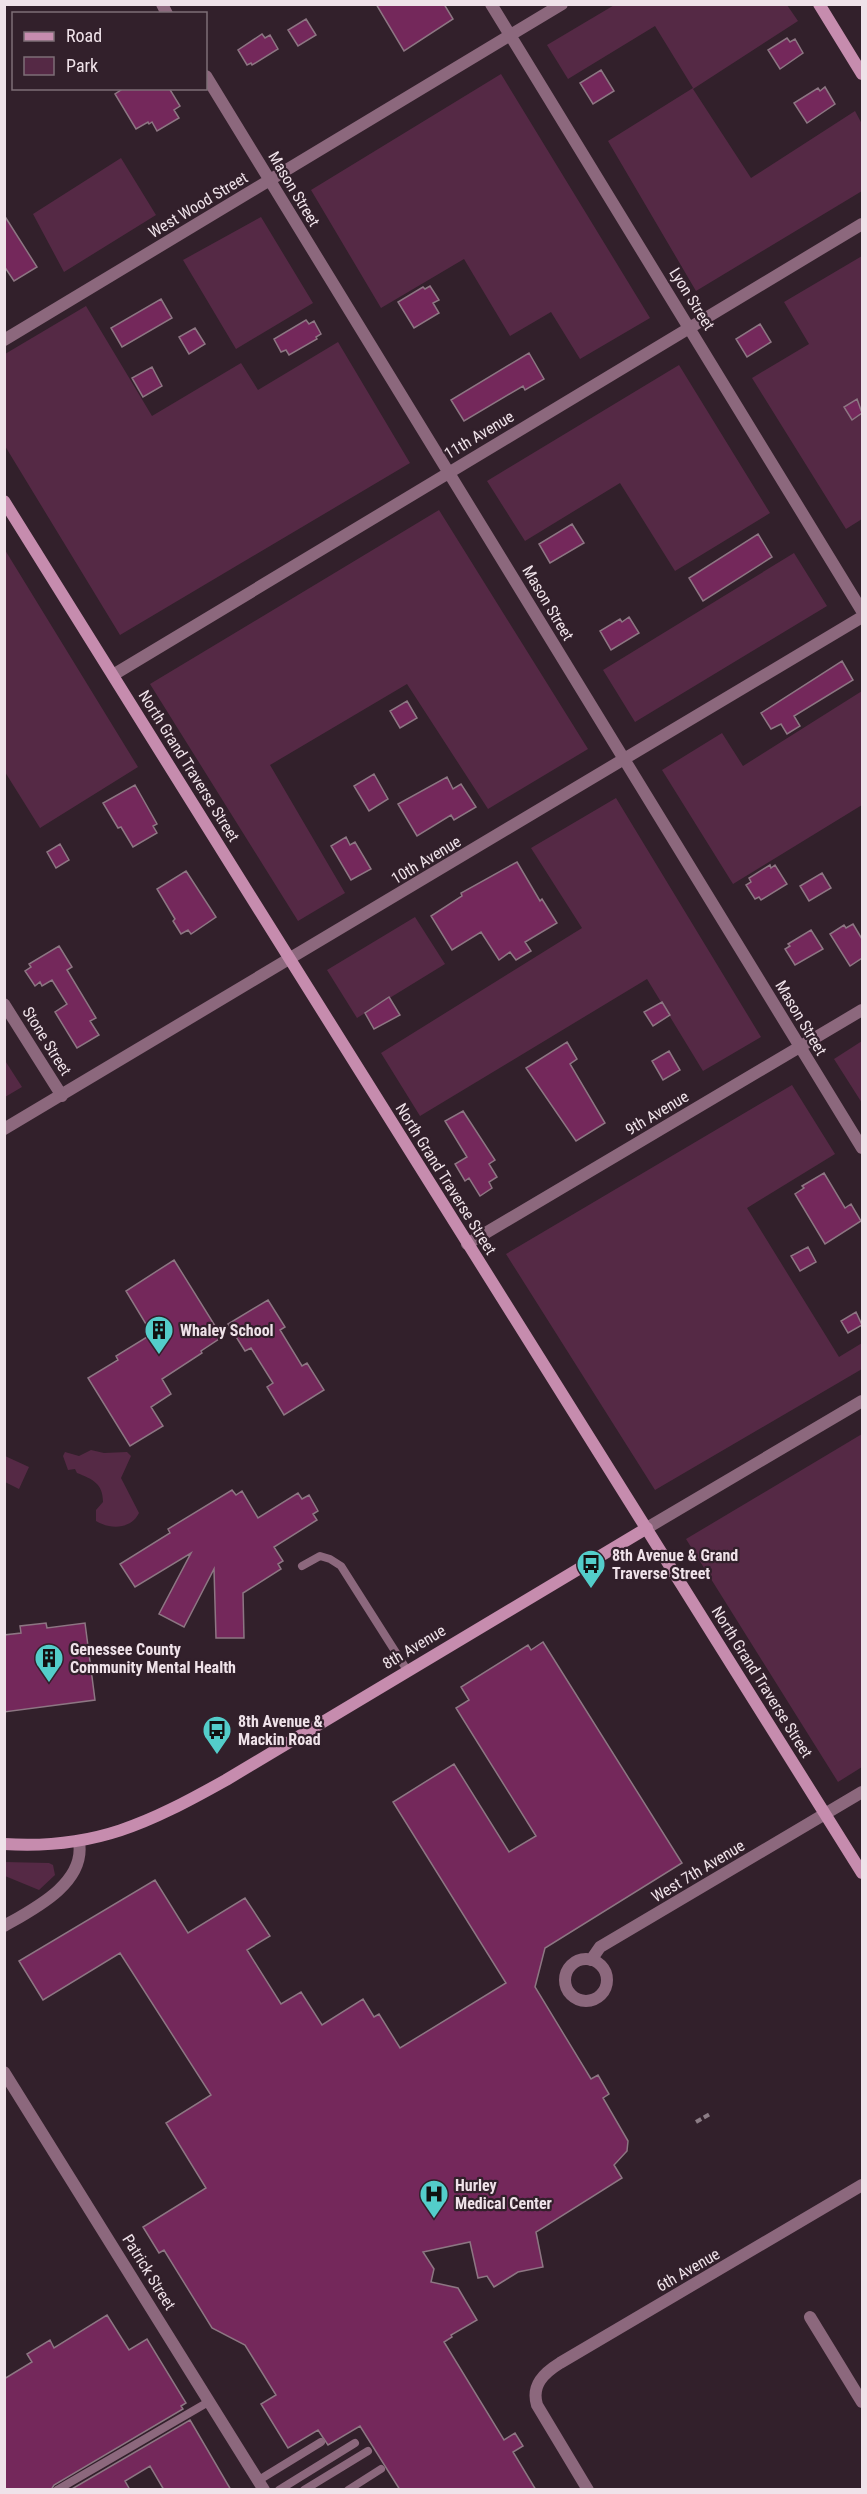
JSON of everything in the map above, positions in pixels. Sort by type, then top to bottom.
[{"type":"street","name":"Lyon Street","points":[[491,4],[862,611]]},
{"type":"street","name":"West Wood Street","points":[[4,340],[562,4]]},
{"type":"street","points":[[819,4],[862,74]]},
{"type":"street","name":"Mason Street","points":[[207,78],[862,1148]]},
{"type":"street","name":"11th Avenue","points":[[113,675],[862,224]]},
{"type":"street","name":"North Grand Traverse Street","points":[[4,501],[467,1244],[648,1528],[862,1874]]},
{"type":"street","name":"10th Avenue","points":[[4,1129],[862,617]]},
{"type":"street","name":"Stone Street","points":[[4,1004],[62,1096]]},
{"type":"street","name":"9th Avenue","points":[[467,1244],[862,1010]]},
{"type":"street","name":"8th Avenue","points":[[4,1844],[56,1845],[79,1842],[128,1829],[178,1807],[862,1401]]},
{"type":"street","name":"West 7th Avenue","points":[[591,1960],[598,1949],[862,1792]]},
{"type":"street","points":[[4,1926],[45,1901],[63,1885],[80,1858],[79,1842]]},
{"type":"street","name":"Patrick Street","points":[[4,2072],[261,2485]]},
{"type":"street","name":"6th Avenue","points":[[588,2490],[544,2418],[536,2400],[536,2389],[543,2376],[560,2363],[862,2185]]},
{"type":"street","points":[[810,2317],[862,2402]]},
{"type":"lane","points":[[302,1566],[320,1557],[330,1559],[341,1566],[407,1670]]},
{"type":"lane","points":[[57,2490],[210,2401]]},
{"type":"lane","points":[[261,2485],[321,2442]]},
{"type":"lane","points":[[279,2490],[355,2443]]},
{"type":"lane","points":[[304,2490],[368,2451]]},
{"type":"lane","points":[[348,2490],[381,2469]]},
{"type":"path","points":[[696,2122],[710,2114]]},
{"type":"green space","points":[[616,4],[787,5],[798,21],[693,89],[751,178],[855,111],[862,124],[862,191],[696,291],[608,141],[693,88],[655,26],[568,79],[547,45]]},
{"type":"green space","points":[[501,74],[650,318],[580,359],[551,312],[510,336],[464,259],[381,308],[311,190]]},
{"type":"green space","points":[[121,158],[156,215],[64,272],[33,214]]},
{"type":"green space","points":[[261,217],[313,303],[236,349],[183,260]]},
{"type":"green space","points":[[862,256],[862,519],[846,529],[752,378],[809,344],[784,302]]},
{"type":"green space","points":[[86,306],[152,416],[241,363],[258,390],[338,342],[410,463],[120,635],[5,446],[5,354]]},
{"type":"green space","points":[[679,365],[770,513],[675,571],[620,483],[525,541],[487,481]]},
{"type":"green space","points":[[439,510],[588,749],[488,809],[407,684],[270,765],[345,893],[298,921],[150,684]]},
{"type":"green space","points":[[5,550],[138,767],[40,828],[5,772]]},
{"type":"green space","points":[[794,553],[827,606],[635,722],[603,670]]},
{"type":"green space","points":[[862,691],[862,805],[733,884],[662,770],[722,733],[743,766]]},
{"type":"green space","points":[[616,798],[761,1037],[703,1071],[647,979],[420,1116],[381,1053],[582,928],[531,848]]},
{"type":"green space","points":[[415,917],[445,964],[357,1018],[327,970]]},
{"type":"green space","points":[[862,1041],[862,1103],[834,1059]]},
{"type":"green space","points":[[4,1059],[22,1087],[5,1097],[4,1097]]},
{"type":"green space","points":[[792,1085],[835,1154],[747,1208],[839,1357],[862,1343],[862,1369],[655,1490],[506,1254]]},
{"type":"green space","points":[[862,1434],[862,1767],[838,1782],[686,1539]]},
{"type":"green space","points":[[91,1450],[104,1453],[127,1452],[131,1456],[121,1478],[139,1513],[126,1525],[114,1527],[96,1521],[96,1510],[103,1502],[99,1486],[77,1473],[75,1469],[68,1470],[63,1456],[65,1452],[79,1456]]},
{"type":"green space","points":[[5,1456],[29,1467],[19,1489],[5,1482]]},
{"type":"green space","points":[[4,1862],[49,1863],[53,1865],[55,1875],[39,1890],[5,1876]]},
{"type":"building","points":[[376,4],[444,4],[453,19],[404,51]]},
{"type":"building","points":[[306,19],[316,35],[298,46],[288,30]]},
{"type":"building","points":[[262,34],[265,38],[270,35],[278,49],[252,65],[251,63],[247,65],[238,50]]},
{"type":"building","points":[[787,38],[790,42],[795,39],[803,53],[780,69],[768,50]]},
{"type":"building","points":[[601,70],[614,91],[593,104],[580,83]]},
{"type":"building","points":[[825,87],[835,104],[807,123],[794,103],[818,88],[820,91]]},
{"type":"building","points":[[121,90],[170,90],[180,106],[174,110],[179,118],[157,131],[152,122],[136,129],[115,94]]},
{"type":"building","points":[[4,215],[37,267],[14,281],[4,266]]},
{"type":"building","points":[[430,286],[439,300],[433,303],[439,313],[414,328],[398,302],[423,287],[425,289]]},
{"type":"building","points":[[161,299],[172,318],[122,347],[111,328]]},
{"type":"building","points":[[306,320],[309,324],[314,321],[321,334],[316,337],[317,339],[289,355],[286,350],[281,352],[274,339]]},
{"type":"building","points":[[760,324],[771,342],[747,357],[736,339]]},
{"type":"building","points":[[195,328],[205,344],[189,354],[179,337]]},
{"type":"building","points":[[529,353],[544,379],[525,390],[523,386],[464,421],[451,400]]},
{"type":"building","points":[[152,367],[162,386],[143,397],[132,378]]},
{"type":"building","points":[[857,399],[862,413],[852,420],[844,407]]},
{"type":"building","points":[[572,524],[584,543],[550,563],[539,544]]},
{"type":"building","points":[[758,534],[772,557],[703,601],[689,578]]},
{"type":"building","points":[[629,617],[639,633],[611,650],[600,631],[620,619],[622,622]]},
{"type":"building","points":[[842,661],[853,680],[794,716],[800,726],[787,734],[781,724],[771,729],[761,713]]},
{"type":"building","points":[[407,701],[417,718],[400,728],[390,711]]},
{"type":"building","points":[[374,774],[388,799],[369,811],[354,786]]},
{"type":"building","points":[[447,777],[453,789],[461,784],[476,807],[454,820],[451,815],[417,836],[398,804]]},
{"type":"building","points":[[135,785],[157,824],[153,826],[157,833],[133,847],[103,803]]},
{"type":"building","points":[[346,837],[350,845],[355,842],[371,869],[351,880],[331,846]]},
{"type":"building","points":[[60,844],[69,860],[56,868],[47,852]]},
{"type":"building","points":[[517,862],[540,901],[542,899],[557,923],[525,942],[531,951],[516,960],[510,952],[499,960],[481,932],[452,950],[431,916],[462,896],[461,893]]},
{"type":"building","points":[[770,865],[771,868],[775,865],[787,884],[761,900],[759,897],[755,899],[746,885],[751,882],[749,878]]},
{"type":"building","points":[[186,871],[216,917],[191,934],[188,930],[181,934],[157,889]]},
{"type":"building","points":[[822,873],[831,888],[809,901],[800,886]]},
{"type":"building","points":[[853,924],[862,939],[862,958],[850,966],[830,934],[844,925],[846,928]]},
{"type":"building","points":[[811,930],[823,949],[795,965],[785,949],[790,946],[788,944]]},
{"type":"building","points":[[59,946],[72,967],[67,970],[96,1018],[90,1021],[99,1035],[77,1048],[55,1012],[67,1004],[52,980],[42,986],[40,982],[35,986],[25,971],[31,967],[29,964]]},
{"type":"building","points":[[389,997],[400,1015],[374,1029],[365,1013]]},
{"type":"building","points":[[662,1002],[670,1015],[653,1026],[644,1012]]},
{"type":"building","points":[[567,1042],[577,1059],[570,1064],[605,1123],[576,1141],[526,1068]]},
{"type":"building","points":[[669,1051],[680,1070],[663,1080],[652,1061]]},
{"type":"building","points":[[463,1111],[495,1160],[489,1164],[497,1177],[489,1182],[492,1188],[480,1196],[469,1178],[465,1181],[455,1164],[467,1157],[445,1121]]},
{"type":"building","points":[[824,1173],[845,1208],[851,1204],[861,1221],[825,1244],[795,1194],[804,1188],[802,1186]]},
{"type":"building","points":[[808,1247],[816,1262],[800,1271],[791,1256]]},
{"type":"building","name":"Whaley School","points":[[174,1260],[222,1337],[162,1379],[171,1394],[151,1407],[163,1426],[130,1446],[88,1378],[118,1360],[116,1356],[152,1334],[126,1291]]},
{"type":"building","points":[[268,1300],[285,1327],[280,1330],[302,1366],[307,1363],[324,1390],[284,1415],[267,1387],[273,1383],[251,1348],[245,1351],[228,1324]]},
{"type":"building","points":[[856,1312],[862,1325],[848,1333],[841,1321]]},
{"type":"building","points":[[232,1490],[236,1495],[242,1491],[258,1518],[298,1493],[302,1499],[309,1495],[318,1511],[313,1514],[317,1520],[274,1547],[283,1561],[278,1564],[281,1569],[243,1593],[244,1638],[216,1638],[214,1569],[184,1627],[159,1614],[191,1553],[135,1587],[120,1564],[170,1533],[168,1529]]},
{"type":"building","name":"Genessee County Community Mental Health","points":[[46,1623],[47,1628],[85,1623],[95,1700],[4,1712],[4,1635],[21,1633],[20,1626]]},
{"type":"building","points":[[543,1642],[682,1863],[545,1948],[535,1987],[591,2079],[598,2075],[609,2094],[603,2098],[628,2141],[627,2151],[614,2165],[622,2178],[536,2232],[543,2267],[518,2272],[494,2287],[487,2276],[478,2278],[470,2242],[423,2252],[434,2269],[431,2282],[458,2288],[477,2320],[451,2335],[452,2337],[444,2342],[504,2440],[515,2433],[523,2446],[513,2452],[536,2490],[400,2490],[360,2426],[328,2445],[318,2430],[288,2448],[261,2404],[276,2395],[245,2345],[212,2328],[164,2250],[159,2253],[143,2227],[206,2188],[166,2123],[211,2095],[120,1953],[43,2000],[19,1961],[155,1880],[188,1933],[245,1898],[270,1936],[247,1950],[281,2004],[301,1992],[322,2025],[363,1999],[374,2017],[379,2014],[400,2048],[506,1983],[393,1802],[454,1764],[509,1852],[536,1836],[456,1708],[469,1700],[461,1687],[528,1645],[531,1650]]},
{"type":"building","points":[[107,2315],[129,2350],[147,2339],[186,2403],[181,2406],[183,2409],[54,2485],[51,2490],[4,2490],[4,2379],[32,2362],[27,2354],[50,2340],[54,2348]]},
{"type":"building","points":[[190,2420],[231,2490],[164,2490],[150,2466],[125,2481],[130,2490],[70,2490]]},
{"type":"place","name":"Whaley School","points":[[159,1356]]},
{"type":"place","name":"8th Avenue & Grand Traverse Street","points":[[591,1590]]},
{"type":"place","name":"Genessee County Community Mental Health","points":[[49,1684]]},
{"type":"place","name":"8th Avenue & Mackin Road","points":[[217,1756]]},
{"type":"place","name":"Hurley Medical Center","points":[[434,2220]]}]
